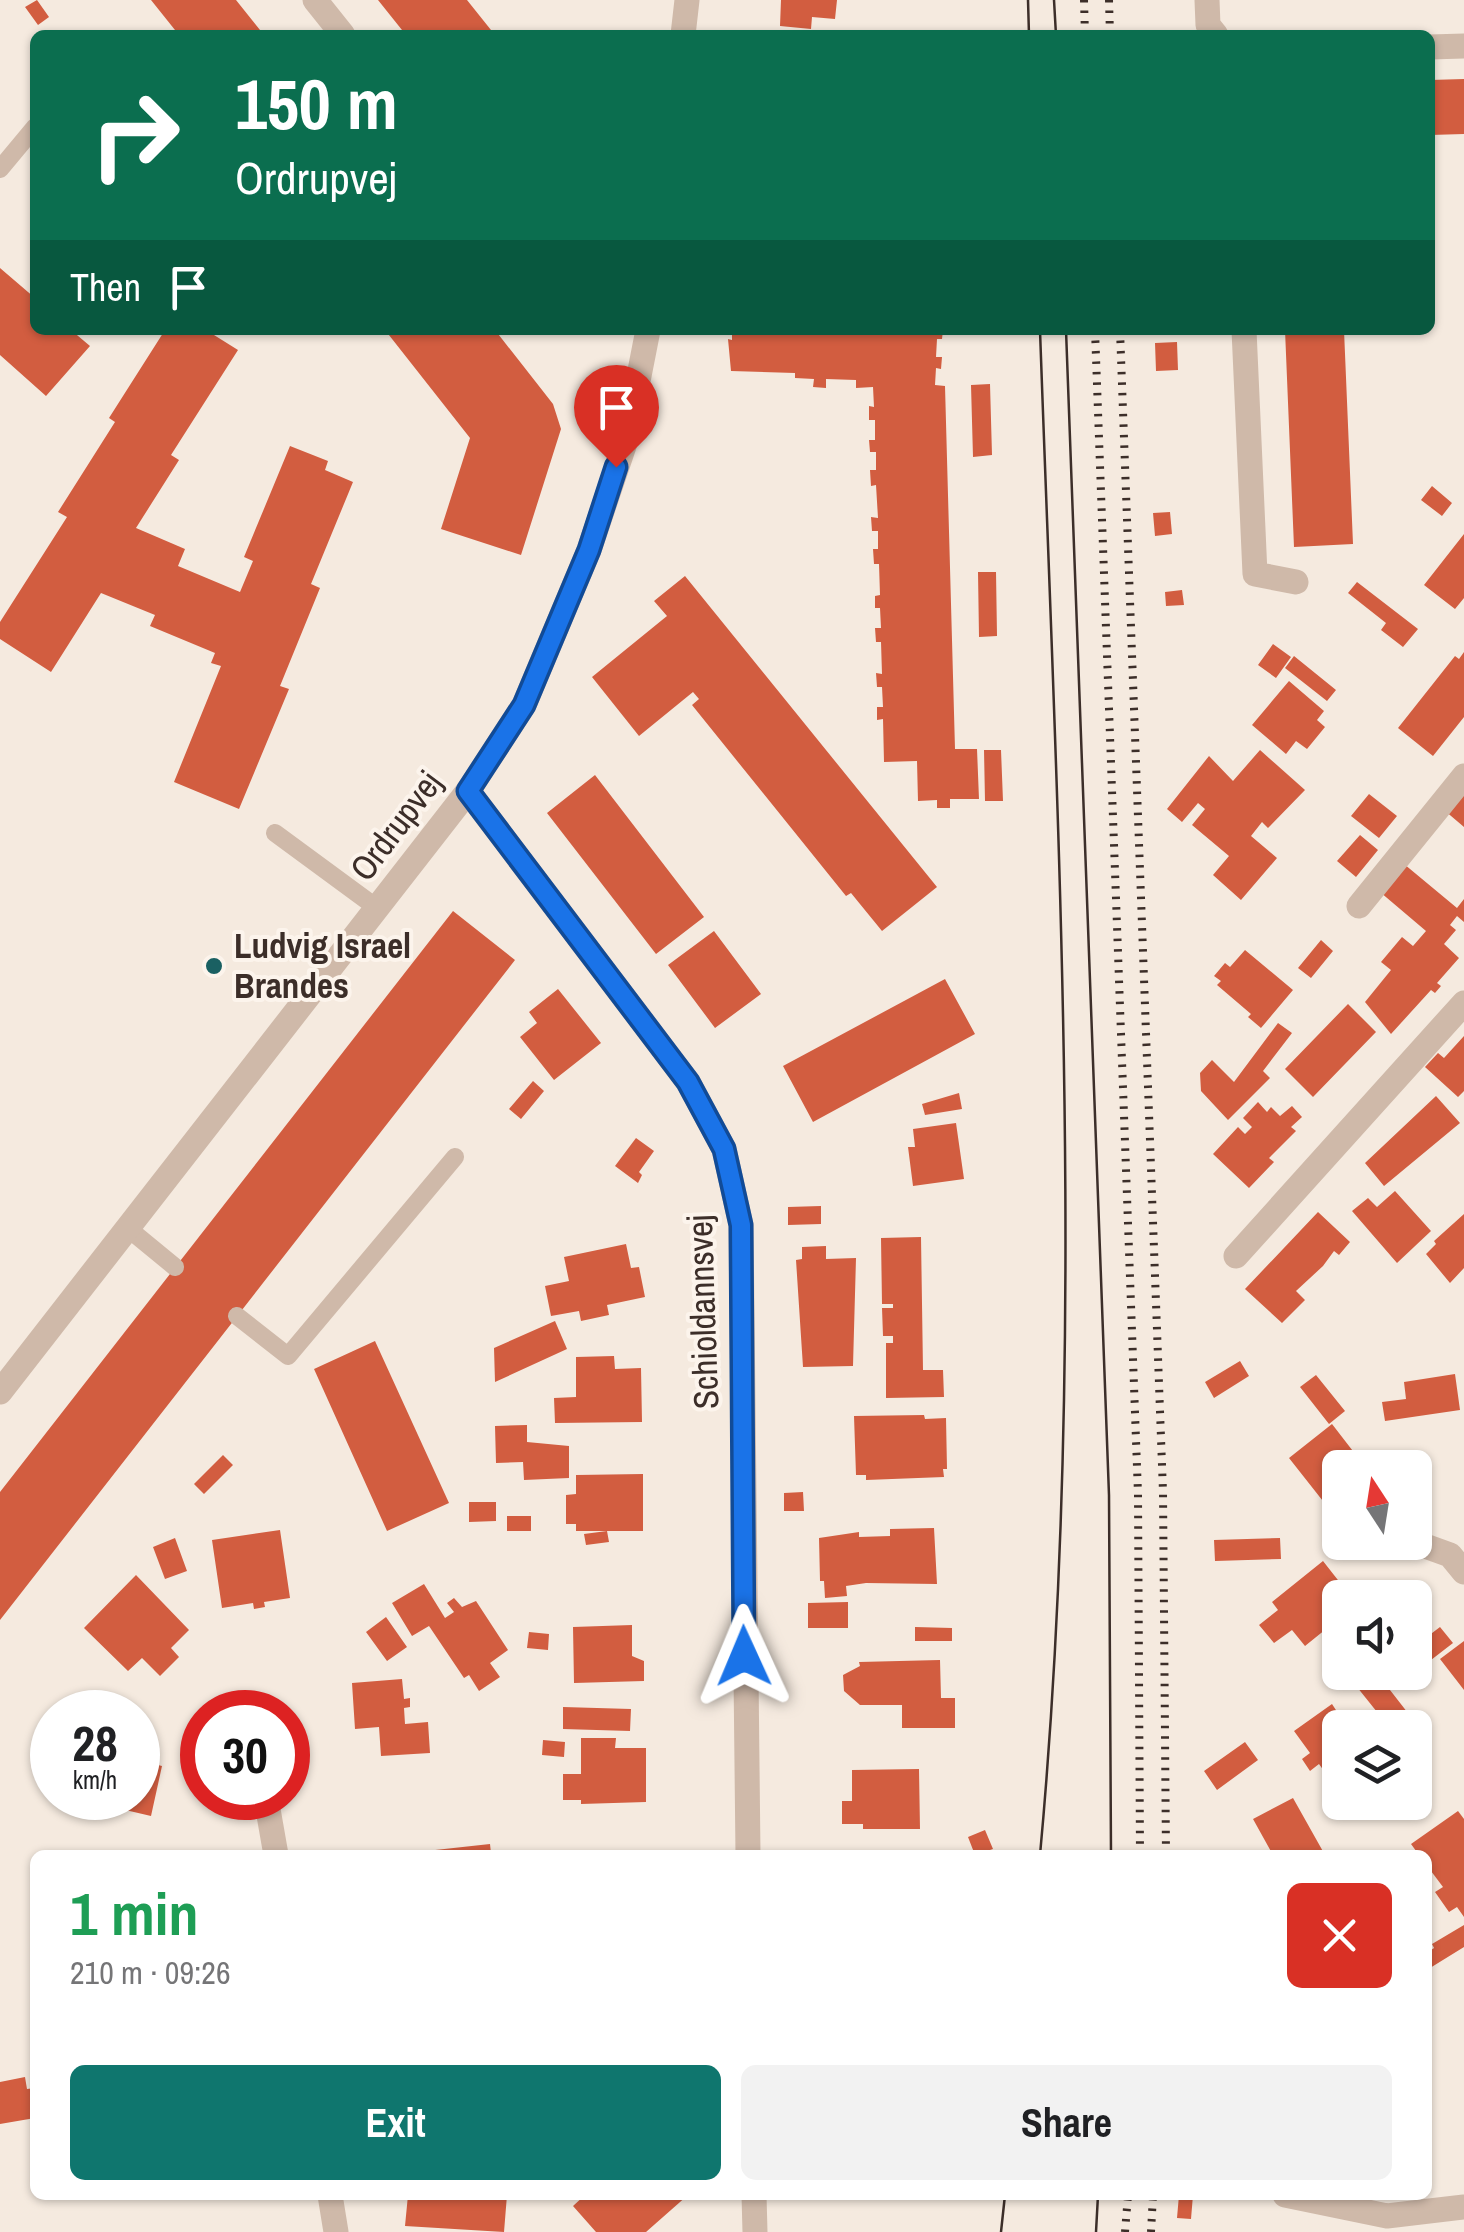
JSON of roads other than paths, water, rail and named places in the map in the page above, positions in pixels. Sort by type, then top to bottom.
[{"type":"street","points":[[315,0],[338,30]]},
{"type":"street","points":[[684,30],[687,0]]},
{"type":"street","points":[[1207,0],[1208,25],[1212,30]]},
{"type":"street","points":[[1435,47],[1464,46]]},
{"type":"street","name":"Ordrupvej","points":[[0,1392],[130,1230],[468,791],[524,705],[589,550],[626,437],[647,335]]},
{"type":"street","points":[[1244,335],[1255,574],[1296,582]]},
{"type":"street","points":[[1359,906],[1464,776]]},
{"type":"street","name":"Schioldannsvej","points":[[468,791],[688,1082],[724,1149],[741,1225],[748,1850]]},
{"type":"street","points":[[1236,1256],[1464,1003]]},
{"type":"street","points":[[1432,1548],[1450,1555],[1464,1572]]},
{"type":"street","points":[[270,1820],[275,1850]]},
{"type":"street","points":[[331,2200],[336,2232]]},
{"type":"street","points":[[754,2200],[755,2232]]},
{"type":"street","points":[[1302,2200],[1386,2224],[1464,2207]]},
{"type":"lane","points":[[0,169],[30,133]]},
{"type":"lane","points":[[275,832],[378,908]]},
{"type":"lane","points":[[237,1316],[288,1356],[454,1156]]},
{"type":"lane","points":[[130,1230],[175,1267]]},
{"type":"tram line","points":[[1028,0],[1029,30]]},
{"type":"tram line","points":[[1054,0],[1056,30]]},
{"type":"tram line","points":[[1040,335],[1060,902],[1065,1283],[1054,1664],[1040,1850]]},
{"type":"tram line","points":[[1066,335],[1109,1495],[1111,1850]]},
{"type":"tram line","points":[[1001,2232],[1004,2200]]},
{"type":"tram line","points":[[1096,2232],[1098,2200]]},
{"type":"railway","points":[[1084,0],[1085,30]]},
{"type":"railway","points":[[1109,0],[1110,30]]},
{"type":"railway","points":[[1095,335],[1138,1494],[1140,1850]]},
{"type":"railway","points":[[1120,335],[1163,1492],[1166,1850]]},
{"type":"railway","points":[[1125,2232],[1128,2200]]},
{"type":"railway","points":[[1151,2232],[1153,2200]]},
{"type":"place","name":"Ludvig Israel Brandes","points":[[214,966]]}]
